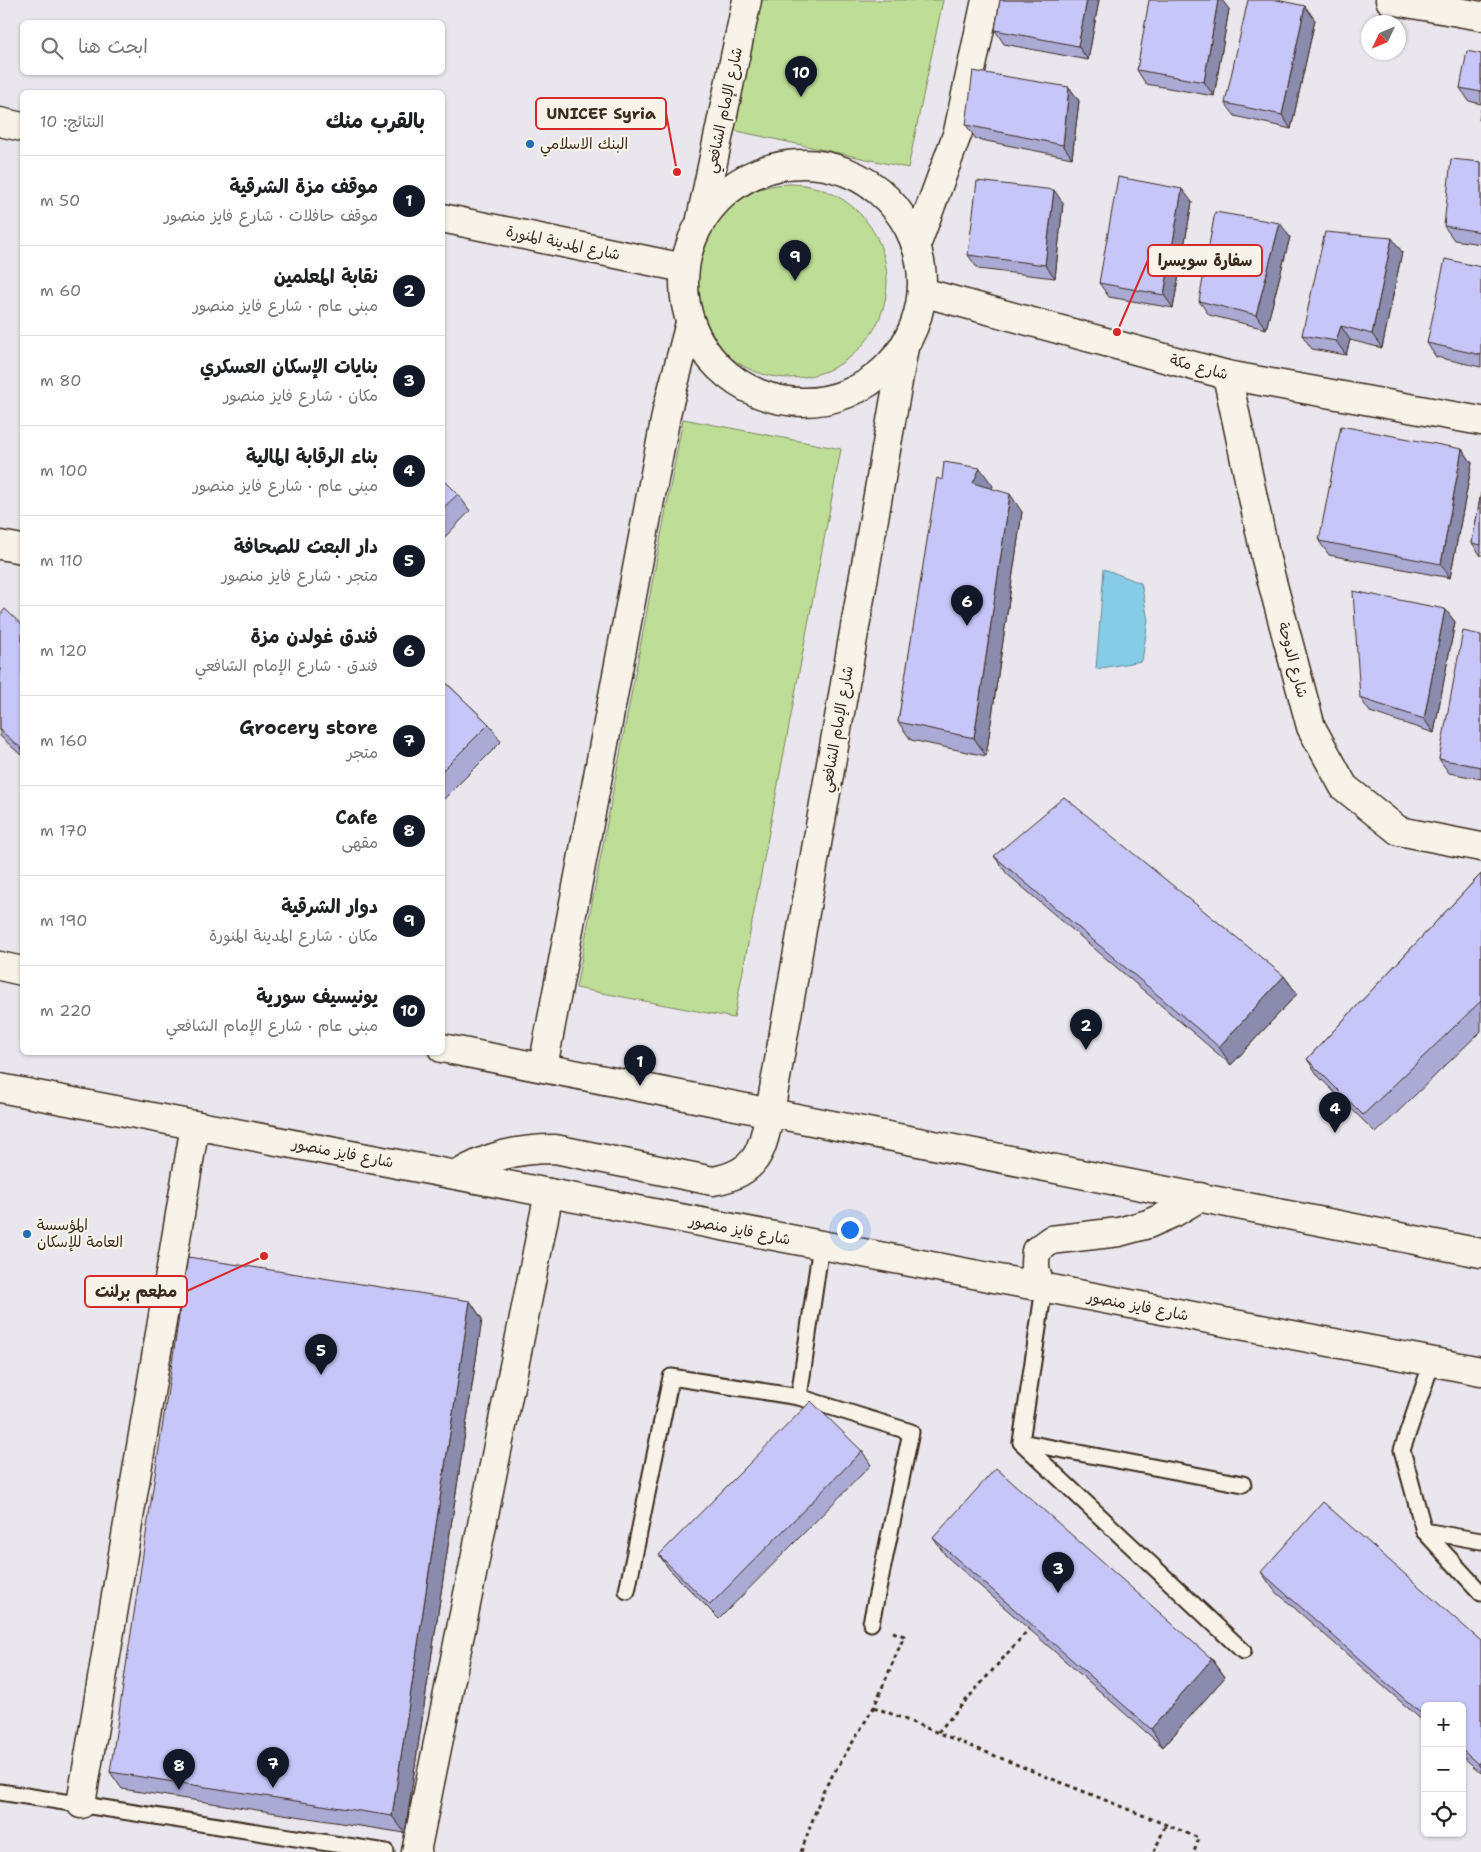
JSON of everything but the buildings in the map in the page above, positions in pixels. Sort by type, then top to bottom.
[{"type":"main road","name":"شارع الإمام الشافعي","points":[[701,219],[747,0]]},
{"type":"main road","points":[[916,246],[958,132],[986,0]]},
{"type":"main road","points":[[1390,0],[1481,16]]},
{"type":"main road","points":[[0,122],[20,127]]},
{"type":"main road","points":[[798,164],[836,168],[870,185],[878,192],[898,212],[916,246],[921,269],[922,292],[916,321],[904,347],[874,379],[834,399],[790,402],[748,389],[713,362],[690,323],[684,296],[684,268],[690,243],[701,219],[727,190],[760,171],[798,164]]},
{"type":"main road","name":"شارع المدينة المنورة","points":[[445,219],[684,268]]},
{"type":"main road","name":"شارع مكة","points":[[922,292],[1227,375],[1481,421]]},
{"type":"main road","points":[[543,1067],[667,410],[690,323]]},
{"type":"main road","name":"شارع الإمام الشافعي","points":[[457,1175],[473,1165],[509,1152],[532,1149],[554,1149],[713,1181],[730,1178],[745,1170],[757,1158],[764,1142],[770,1112],[904,347]]},
{"type":"main road","name":"شارع الدوحة","points":[[1227,375],[1266,560],[1311,727],[1344,787],[1399,831],[1481,847]]},
{"type":"main road","points":[[0,545],[20,549]]},
{"type":"main road","points":[[0,966],[20,970]]},
{"type":"main road","points":[[445,1049],[1481,1253]]},
{"type":"main road","name":"شارع فايز منصور","points":[[0,1088],[1481,1371]]},
{"type":"main road","points":[[81,1804],[195,1125]]},
{"type":"main road","points":[[416,1852],[549,1193]]},
{"type":"main road","points":[[1044,1288],[1038,1280],[1034,1262],[1036,1251],[1050,1240],[1110,1234],[1141,1226],[1175,1212],[1200,1197]]},
{"type":"lane","points":[[799,1396],[821,1245]]},
{"type":"lane","points":[[1021,1442],[1044,1288]]},
{"type":"lane","points":[[1432,1362],[1402,1450],[1424,1531],[1481,1594]]},
{"type":"lane","points":[[627,1591],[672,1377],[799,1396],[911,1432],[871,1623]]},
{"type":"lane","points":[[1021,1442],[1243,1484]]},
{"type":"lane","points":[[1021,1442],[1243,1651]]},
{"type":"lane","points":[[1424,1531],[1481,1540]]},
{"type":"lane","points":[[0,1792],[386,1852]]},
{"type":"path","points":[[938,1732],[1029,1630]]},
{"type":"path","points":[[800,1852],[823,1791],[874,1707],[904,1636]]},
{"type":"path","points":[[874,1707],[1199,1838],[1194,1852]]},
{"type":"path","points":[[1154,1852],[1166,1824]]},
{"type":"green space","points":[[750,0],[943,0],[908,168],[723,128]]},
{"type":"green space","points":[[790,184],[809,186],[827,191],[844,200],[859,212],[871,227],[880,244],[885,262],[887,281],[885,300],[880,318],[871,335],[859,350],[844,362],[827,371],[809,376],[790,378],[771,376],[753,371],[736,362],[721,350],[709,335],[700,318],[695,300],[693,281],[695,262],[700,244],[709,227],[721,212],[736,200],[753,191],[771,186]]},
{"type":"green space","points":[[683,419],[841,449],[734,1018],[576,988]]},
{"type":"water","points":[[1104,569],[1141,583],[1148,620],[1142,661],[1096,669]]},
{"type":"place","name":"يونيسيف سورية","points":[[801,97]]},
{"type":"place","name":"البنك الاسلامي","points":[[530,144]]},
{"type":"place","name":"UNICEF Syria","points":[[677,172]]},
{"type":"place","name":"دوار الشرقية","points":[[795,281]]},
{"type":"place","name":"سفارة سويسرا","points":[[1117,332]]},
{"type":"place","name":"فندق غولدن مزة","points":[[967,626]]},
{"type":"place","name":"نقابة المعلمين","points":[[1086,1050]]},
{"type":"place","name":"موقف مزة الشرقية","points":[[640,1086]]},
{"type":"place","name":"بناء الرقابة المالية","points":[[1335,1133]]},
{"type":"place","name":"المؤسسة العامة للإسكان","points":[[27,1234]]},
{"type":"place","name":"مطعم برلنت","points":[[264,1256]]},
{"type":"place","name":"دار البعث للصحافة","points":[[321,1375]]},
{"type":"place","name":"بنايات الإسكان العسكري","points":[[1058,1593]]},
{"type":"place","name":"Grocery store","points":[[273,1788]]},
{"type":"place","name":"Cafe","points":[[179,1790]]}]
